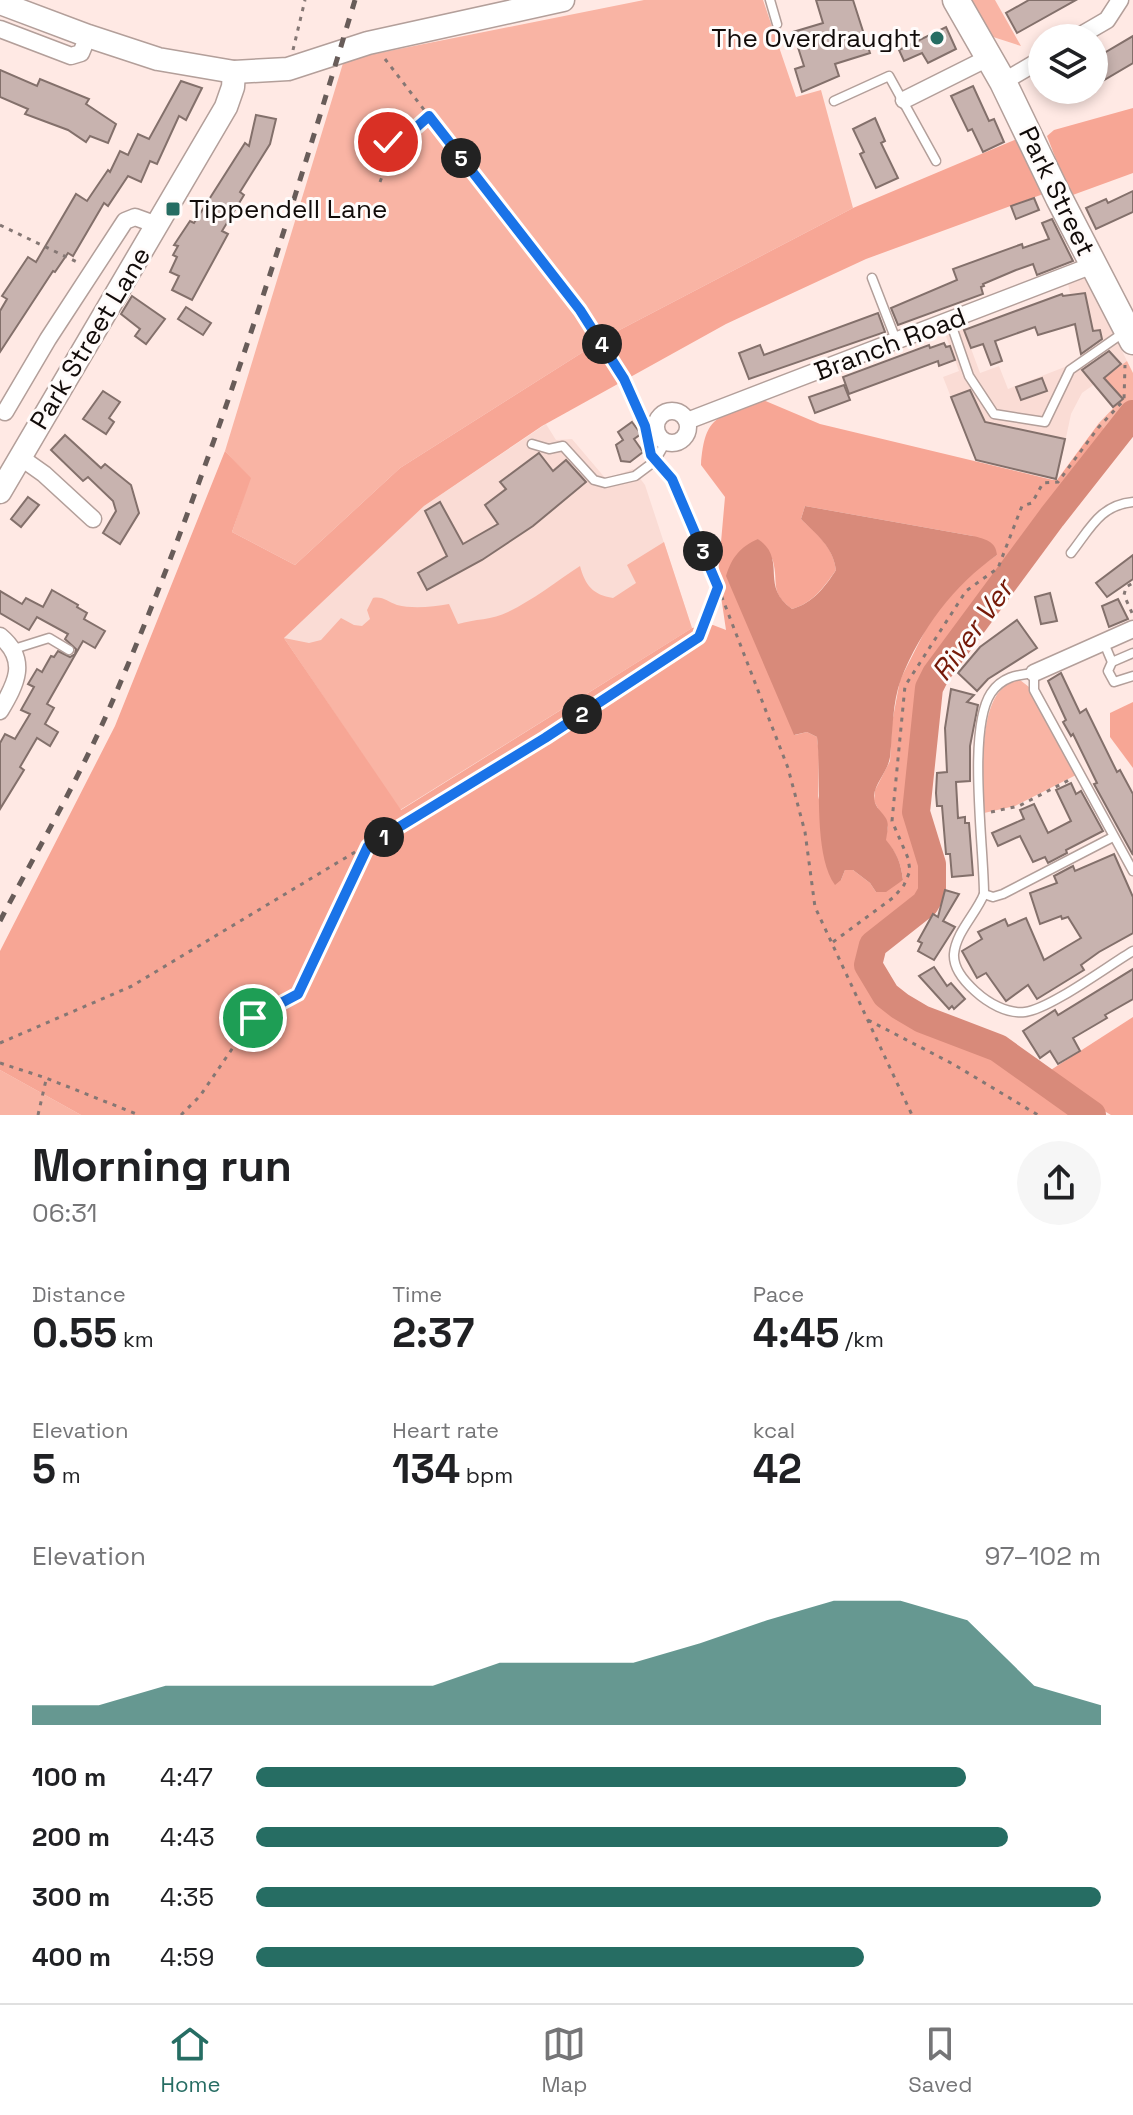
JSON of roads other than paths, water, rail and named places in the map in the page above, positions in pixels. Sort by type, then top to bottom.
[{"type":"main road","name":"Park Street","points":[[956,0],[1003,82],[1093,265],[1128,346]]},
{"type":"street","points":[[0,3],[158,59],[234,72],[288,69],[368,43],[537,3],[563,0]]},
{"type":"street","points":[[1100,24],[1107,20],[1120,0]]},
{"type":"street","points":[[0,29],[71,56],[81,53],[88,36]]},
{"type":"street","points":[[904,100],[988,58]]},
{"type":"street","points":[[1003,82],[1028,67]]},
{"type":"street","name":"Park Street Lane","points":[[0,492],[226,107],[234,72]]},
{"type":"street","name":"Park Street Lane","points":[[5,412],[125,221],[135,217],[157,225]]},
{"type":"street","name":"Branch Road","points":[[687,421],[1093,265]]},
{"type":"street","name":"Branch Road","points":[[672,412],[687,421],[688,428],[678,442],[666,442],[657,433],[657,421],[661,416],[672,412]]},
{"type":"street","points":[[20,457],[44,474],[93,519]]},
{"type":"street","points":[[1034,673],[1133,629]]},
{"type":"street","points":[[0,636],[14,649],[17,678],[0,711]]},
{"type":"lane","points":[[770,0],[777,24]]},
{"type":"lane","points":[[834,101],[889,76],[936,161]]},
{"type":"lane","points":[[872,278],[896,340]]},
{"type":"lane","points":[[950,321],[969,376],[994,414],[1045,422],[1070,370],[1128,346]]},
{"type":"lane","points":[[532,444],[549,449],[563,446],[594,480],[605,483],[635,476],[655,461],[666,442]]},
{"type":"lane","points":[[1071,553],[1102,512],[1117,503],[1133,502]]},
{"type":"lane","points":[[14,649],[49,638],[69,650]]},
{"type":"lane","points":[[1104,643],[1112,662]]},
{"type":"lane","points":[[1133,653],[1112,662],[1108,671],[1114,682],[1133,676]]},
{"type":"lane","points":[[1133,871],[1034,690],[1034,673],[1005,679],[992,691],[985,705],[980,738],[984,894],[977,911],[956,942],[953,958],[957,968],[972,989],[996,1005],[1014,1012],[1029,1012],[1133,951]]},
{"type":"lane","points":[[984,894],[993,897],[1003,894],[1113,837]]},
{"type":"waterway","name":"River Ver","points":[[1092,1115],[998,1048],[922,1019],[900,1006],[886,995],[868,965],[873,945],[925,904],[932,892],[932,864],[916,812],[929,688],[936,674],[1052,517],[1133,414]]},
{"type":"railway","points":[[0,921],[94,742],[177,541],[271,272],[355,0]]},
{"type":"place","name":"The Overdraught","points":[[937,38]]},
{"type":"place","name":"Tippendell Lane","points":[[173,209]]}]
